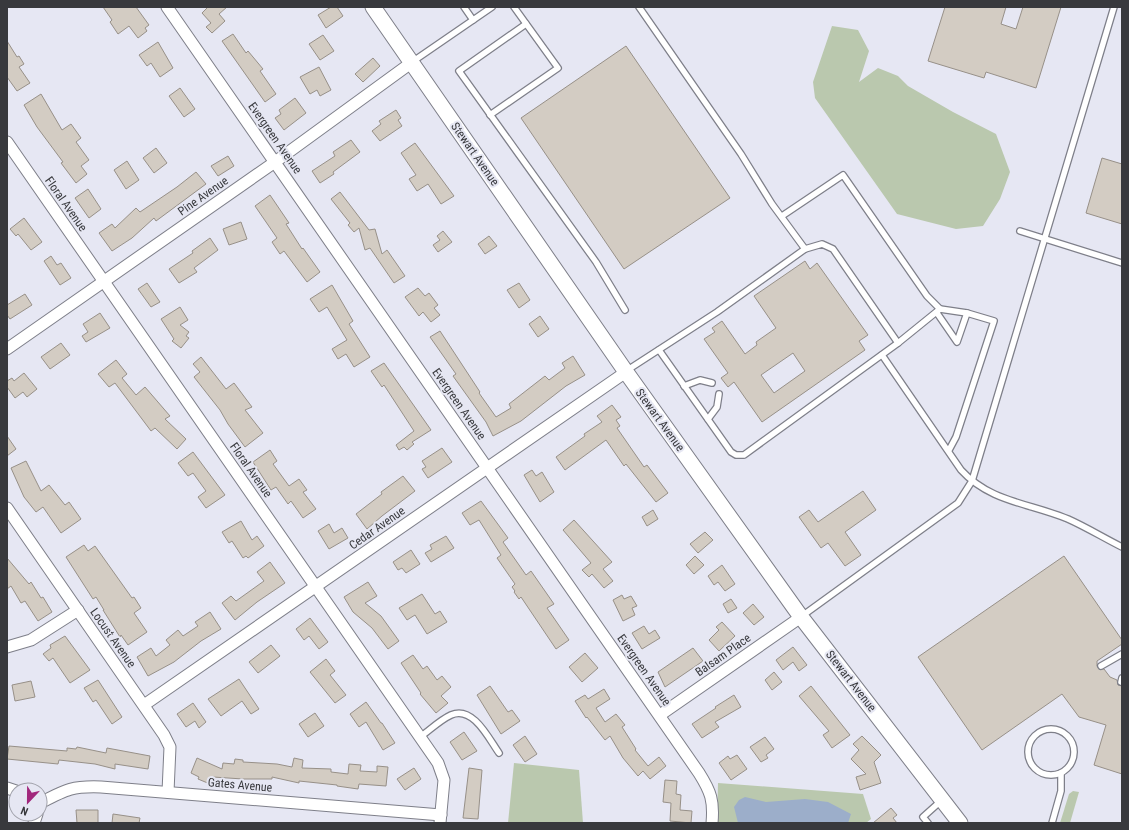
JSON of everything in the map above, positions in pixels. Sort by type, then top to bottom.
[{"type":"main road","name":"Stewart Avenue","points":[[373,7],[626,372],[801,617],[960,823]]},
{"type":"street","name":"Evergreen Avenue","points":[[167,7],[660,715],[709,789],[714,805],[712,823]]},
{"type":"street","name":"Pine Avenue","points":[[7,349],[275,162],[411,63]]},
{"type":"street","name":"Floral Avenue","points":[[7,142],[438,763],[444,780],[440,819]]},
{"type":"street","name":"Cedar Avenue","points":[[144,705],[626,372]]},
{"type":"street","name":"Locust Avenue","points":[[7,508],[164,735],[170,747],[168,792]]},
{"type":"street","points":[[7,647],[31,640],[78,610]]},
{"type":"street","name":"Balsam Place","points":[[660,715],[801,617]]},
{"type":"street","name":"Gates Avenue","points":[[48,799],[65,790],[78,786],[168,792],[440,819]]},
{"type":"lane","points":[[464,7],[473,20]]},
{"type":"lane","points":[[411,63],[492,7]]},
{"type":"lane","points":[[490,115],[558,68],[514,7]]},
{"type":"lane","points":[[639,7],[805,249]]},
{"type":"lane","points":[[801,617],[958,503],[972,481],[1114,7]]},
{"type":"lane","points":[[526,24],[459,71],[596,262],[625,310]]},
{"type":"lane","points":[[782,216],[843,175],[926,296],[939,311],[957,342],[967,313]]},
{"type":"lane","points":[[1020,231],[1122,263]]},
{"type":"lane","points":[[626,372],[805,249],[822,244],[833,249],[898,343]]},
{"type":"lane","points":[[659,350],[731,452],[736,455],[744,456],[882,355],[939,311],[967,313],[994,321],[956,437],[949,450]]},
{"type":"lane","points":[[882,355],[962,470],[972,481],[992,494],[1068,519],[1122,547]]},
{"type":"lane","points":[[684,386],[700,380],[712,383]]},
{"type":"lane","points":[[708,419],[718,407],[719,394]]},
{"type":"lane","points":[[1101,666],[1122,654]]},
{"type":"lane","points":[[420,737],[451,715],[466,714],[477,722],[499,753]]},
{"type":"lane","points":[[1052,823],[1061,791],[1061,772],[1072,762],[1074,748],[1071,741],[1060,731],[1046,730],[1039,733],[1030,744],[1030,760],[1034,766],[1046,774],[1061,772]]},
{"type":"lane","points":[[928,823],[923,817],[942,800]]},
{"type":"green space","points":[[832,26],[858,30],[869,51],[859,82],[878,68],[898,76],[908,86],[953,112],[996,134],[1010,172],[1000,199],[983,226],[956,229],[897,214],[815,98],[813,82]]},
{"type":"green space","points":[[514,763],[579,770],[583,823],[508,823]]},
{"type":"green space","points":[[718,783],[863,794],[871,819],[866,823],[717,823]]},
{"type":"green space","points":[[1073,791],[1079,792],[1070,823],[1060,823],[1069,794]]},
{"type":"water","points":[[745,797],[766,802],[805,799],[828,802],[851,814],[848,823],[738,823],[734,807],[739,800]]},
{"type":"building","points":[[103,7],[136,7],[149,25],[145,28],[147,31],[138,38],[129,26],[118,34],[110,22],[112,20]]},
{"type":"building","points":[[208,7],[227,7],[219,14],[225,21],[212,33],[206,27],[211,23],[202,13]]},
{"type":"building","points":[[331,7],[337,7],[343,16],[326,28],[318,15]]},
{"type":"building","points":[[945,7],[1006,7],[1001,24],[1016,29],[1023,7],[1061,7],[1036,88],[986,72],[984,78],[928,61]]},
{"type":"building","points":[[233,34],[246,53],[248,51],[263,69],[260,71],[276,94],[265,102],[222,41]]},
{"type":"building","points":[[323,35],[334,51],[320,60],[309,44]]},
{"type":"building","points":[[7,41],[17,57],[19,56],[24,64],[19,67],[30,83],[17,91],[7,77]]},
{"type":"building","points":[[158,42],[173,68],[160,77],[151,63],[147,66],[139,55]]},
{"type":"building","points":[[626,46],[730,198],[624,269],[521,118]]},
{"type":"building","points":[[373,58],[380,66],[363,82],[355,74]]},
{"type":"building","points":[[319,67],[331,90],[320,96],[317,90],[310,94],[300,77]]},
{"type":"building","points":[[180,88],[195,109],[184,117],[169,96]]},
{"type":"building","points":[[41,94],[62,130],[71,124],[81,138],[76,142],[89,160],[81,166],[87,174],[76,183],[61,163],[63,162],[37,127],[24,105]]},
{"type":"building","points":[[295,98],[306,113],[284,130],[275,118],[281,114],[279,110]]},
{"type":"building","points":[[396,110],[401,118],[398,120],[402,126],[380,141],[372,131],[381,124],[379,121]]},
{"type":"building","points":[[351,140],[360,152],[333,172],[334,174],[320,183],[312,171],[335,156],[333,152]]},
{"type":"building","points":[[415,143],[454,196],[441,204],[428,184],[417,191],[409,179],[416,175],[401,153]]},
{"type":"building","points":[[156,148],[167,163],[154,173],[143,158]]},
{"type":"building","points":[[228,156],[234,166],[218,176],[211,166]]},
{"type":"building","points":[[1102,158],[1122,164],[1122,224],[1086,213]]},
{"type":"building","points":[[127,161],[139,180],[126,189],[114,170]]},
{"type":"building","points":[[196,172],[206,184],[156,221],[154,218],[132,238],[112,251],[99,233],[112,224],[115,228],[136,208],[140,212]]},
{"type":"building","points":[[88,189],[101,209],[89,218],[75,198]]},
{"type":"building","points":[[340,192],[369,230],[375,229],[382,254],[387,250],[405,276],[394,283],[370,248],[365,250],[359,228],[354,232],[348,225],[350,223],[331,199]]},
{"type":"building","points":[[270,195],[289,223],[286,224],[302,249],[303,248],[320,272],[307,282],[284,251],[280,254],[272,242],[277,238],[255,206]]},
{"type":"building","points":[[24,218],[42,242],[31,250],[18,234],[16,236],[10,229]]},
{"type":"building","points":[[241,222],[247,239],[229,245],[223,229]]},
{"type":"building","points":[[443,231],[452,242],[438,252],[433,245],[440,240],[437,236]]},
{"type":"building","points":[[489,236],[497,246],[485,254],[478,244]]},
{"type":"building","points":[[210,238],[218,250],[194,268],[197,272],[179,283],[169,269],[193,253],[192,251]]},
{"type":"building","points":[[51,256],[57,265],[61,263],[71,278],[60,285],[44,261]]},
{"type":"building","points":[[805,261],[810,269],[817,263],[868,335],[859,341],[865,350],[762,422],[734,382],[728,387],[721,378],[728,373],[704,339],[715,332],[712,328],[722,321],[745,354],[757,345],[756,342],[776,328],[754,296]],"holes":[[[793,353],[805,371],[774,393],[761,375]]]},
{"type":"building","points":[[147,283],[160,302],[151,307],[138,289]]},
{"type":"building","points":[[519,283],[530,300],[519,308],[507,290]]},
{"type":"building","points":[[332,285],[353,321],[349,324],[370,357],[354,367],[346,354],[338,359],[332,349],[347,340],[327,307],[319,312],[310,299]]},
{"type":"building","points":[[418,288],[425,296],[429,293],[438,305],[434,308],[440,315],[431,322],[423,312],[419,316],[405,297]]},
{"type":"building","points":[[25,294],[32,305],[10,319],[7,315],[7,305]]},
{"type":"building","points":[[180,307],[188,320],[180,325],[189,332],[186,336],[189,338],[181,348],[172,341],[174,339],[161,319]]},
{"type":"building","points":[[100,313],[110,328],[86,342],[82,336],[88,332],[83,324]]},
{"type":"building","points":[[540,316],[549,329],[538,337],[529,324]]},
{"type":"building","points":[[440,331],[496,417],[511,408],[509,404],[545,376],[549,380],[565,368],[562,363],[573,356],[585,375],[566,386],[521,421],[493,436],[486,422],[453,376],[456,374],[430,337]]},
{"type":"building","points":[[61,343],[70,355],[50,369],[41,357]]},
{"type":"building","points":[[201,357],[226,389],[234,383],[252,407],[245,410],[263,433],[245,447],[228,424],[220,410],[194,377],[200,372],[193,364]]},
{"type":"building","points":[[116,360],[127,374],[122,378],[136,395],[145,387],[170,416],[165,419],[186,439],[177,449],[155,428],[151,431],[115,383],[109,387],[98,374]]},
{"type":"building","points":[[384,363],[431,430],[412,442],[414,444],[407,450],[404,447],[399,450],[396,445],[414,431],[384,385],[382,387],[371,371]]},
{"type":"building","points":[[24,373],[37,389],[27,397],[23,392],[15,398],[7,387],[7,381],[12,378],[14,381]]},
{"type":"building","points":[[612,405],[621,417],[616,420],[620,426],[617,428],[644,467],[647,465],[668,493],[656,502],[626,464],[624,466],[606,440],[565,470],[556,457],[585,436],[584,434],[602,422],[597,416]]},
{"type":"building","points":[[7,436],[16,449],[7,456]]},
{"type":"building","points":[[442,448],[452,462],[428,478],[422,469],[426,467],[422,461]]},
{"type":"building","points":[[270,450],[277,461],[273,464],[289,486],[299,479],[307,490],[303,492],[316,509],[303,518],[291,501],[288,504],[276,487],[271,490],[253,462]]},
{"type":"building","points":[[193,452],[225,495],[206,508],[198,497],[206,491],[193,473],[188,476],[178,463]]},
{"type":"building","points":[[26,461],[41,491],[49,485],[65,505],[69,502],[81,519],[61,533],[43,507],[36,512],[24,497],[11,468]]},
{"type":"building","points":[[532,470],[536,476],[542,472],[554,492],[540,502],[524,475]]},
{"type":"building","points":[[403,476],[415,491],[367,529],[356,514],[382,494],[381,492]]},
{"type":"building","points":[[863,491],[876,510],[845,532],[861,555],[845,566],[828,543],[821,548],[799,517],[809,510],[818,522]]},
{"type":"building","points":[[481,501],[508,538],[503,542],[526,575],[531,571],[554,604],[547,608],[569,640],[556,649],[521,597],[519,599],[514,592],[515,591],[512,587],[515,584],[497,558],[501,555],[479,520],[470,525],[462,513]]},
{"type":"building","points":[[653,510],[658,519],[647,526],[642,517]]},
{"type":"building","points":[[574,520],[612,562],[603,569],[613,581],[604,588],[592,574],[589,577],[582,570],[591,563],[563,530]]},
{"type":"building","points":[[241,521],[252,540],[257,536],[264,546],[248,558],[246,556],[243,558],[232,541],[229,543],[222,532]]},
{"type":"building","points":[[329,524],[334,533],[342,528],[348,538],[329,549],[318,531]]},
{"type":"building","points":[[705,532],[713,540],[698,553],[690,544]]},
{"type":"building","points":[[446,536],[454,548],[431,562],[425,553],[432,549],[430,545]]},
{"type":"building","points":[[84,545],[88,551],[95,546],[132,598],[134,597],[141,608],[134,613],[147,632],[128,645],[121,635],[120,637],[96,597],[93,599],[66,557]]},
{"type":"building","points":[[411,550],[420,564],[406,573],[402,568],[398,570],[393,562]]},
{"type":"building","points":[[695,556],[704,565],[694,574],[686,565]]},
{"type":"building","points":[[1064,556],[1122,640],[1122,644],[1097,661],[1097,666],[1099,669],[1104,669],[1110,677],[1117,680],[1118,685],[1122,686],[1122,774],[1094,765],[1106,725],[1079,717],[1062,694],[982,750],[918,657]]},
{"type":"building","points":[[7,558],[29,584],[31,582],[41,598],[43,597],[52,612],[38,621],[25,601],[21,603],[11,586],[7,589]]},
{"type":"building","points":[[270,562],[285,583],[257,602],[235,620],[222,603],[231,596],[236,601],[264,581],[257,572]]},
{"type":"building","points":[[722,565],[735,584],[725,591],[718,582],[714,585],[708,576]]},
{"type":"building","points":[[368,582],[377,596],[365,603],[381,616],[399,641],[388,649],[372,628],[353,612],[344,597]]},
{"type":"building","points":[[422,594],[435,614],[440,611],[447,622],[427,634],[415,615],[407,620],[399,608]]},
{"type":"building","points":[[622,595],[624,599],[631,596],[637,606],[632,608],[635,615],[623,621],[613,600]]},
{"type":"building","points":[[731,599],[737,608],[728,613],[723,604]]},
{"type":"building","points":[[753,604],[764,617],[754,625],[743,613]]},
{"type":"building","points":[[210,612],[221,629],[201,641],[174,662],[148,676],[137,657],[151,648],[156,656],[170,645],[166,640],[178,630],[183,636],[198,626],[195,622]]},
{"type":"building","points":[[310,618],[328,642],[319,649],[309,636],[304,640],[296,629]]},
{"type":"building","points":[[722,622],[735,636],[719,651],[709,640],[719,630],[716,627]]},
{"type":"building","points":[[644,626],[649,634],[655,630],[660,638],[642,649],[632,633]]},
{"type":"building","points":[[65,636],[90,670],[70,683],[53,658],[49,661],[43,654],[51,648],[50,645]]},
{"type":"building","points":[[271,645],[280,656],[258,673],[249,662]]},
{"type":"building","points":[[793,647],[807,665],[799,671],[793,662],[783,670],[776,660]]},
{"type":"building","points":[[693,648],[703,661],[665,687],[658,672]]},
{"type":"building","points":[[585,653],[598,668],[582,682],[569,667]]},
{"type":"building","points":[[413,655],[423,669],[427,666],[437,680],[442,676],[451,687],[441,696],[448,703],[436,713],[420,694],[421,693],[401,663]]},
{"type":"building","points":[[326,659],[335,671],[330,675],[346,695],[335,703],[310,672]]},
{"type":"building","points":[[774,672],[782,682],[772,690],[765,680]]},
{"type":"building","points":[[239,679],[259,709],[251,714],[242,701],[221,716],[208,699]]},
{"type":"building","points":[[98,680],[122,717],[112,724],[96,700],[93,702],[84,688]]},
{"type":"building","points":[[31,681],[35,697],[15,701],[12,685]]},
{"type":"building","points":[[490,686],[508,712],[512,710],[520,721],[501,734],[477,695]]},
{"type":"building","points":[[811,686],[850,735],[832,748],[823,735],[829,731],[799,696]]},
{"type":"building","points":[[604,689],[610,699],[596,708],[605,722],[616,714],[625,725],[622,727],[636,749],[635,750],[648,766],[659,757],[666,766],[650,779],[643,771],[638,776],[623,758],[610,736],[605,740],[587,717],[586,718],[575,701],[585,695],[588,699]]},
{"type":"building","points":[[734,695],[741,707],[715,722],[719,727],[702,738],[692,724]]},
{"type":"building","points":[[366,702],[395,743],[383,750],[366,722],[359,727],[350,714]]},
{"type":"building","points":[[193,703],[206,722],[199,728],[195,721],[186,727],[177,714]]},
{"type":"building","points":[[315,713],[324,726],[308,737],[299,724]]},
{"type":"building","points":[[464,732],[477,751],[462,760],[450,742]]},
{"type":"building","points":[[525,736],[537,754],[525,762],[513,745]]},
{"type":"building","points":[[862,736],[881,755],[874,762],[881,783],[860,790],[856,777],[866,774],[851,759],[859,750],[853,744]]},
{"type":"building","points":[[765,737],[774,749],[766,755],[768,758],[761,762],[750,747]]},
{"type":"building","points":[[9,746],[67,751],[67,748],[76,749],[77,747],[106,753],[107,748],[150,756],[148,769],[115,764],[115,769],[95,764],[59,760],[58,764],[7,759]]},
{"type":"building","points":[[737,755],[747,769],[731,780],[719,763],[728,756],[730,759]]},
{"type":"building","points":[[197,758],[222,769],[223,763],[234,764],[235,759],[243,760],[243,762],[277,764],[292,767],[294,758],[303,760],[302,768],[331,769],[331,772],[348,774],[349,764],[361,765],[360,771],[377,772],[377,766],[388,767],[386,786],[359,784],[358,789],[299,781],[299,783],[272,777],[272,779],[243,779],[213,777],[210,784],[198,779],[199,777],[191,773]]},
{"type":"building","points":[[414,768],[421,779],[405,790],[397,779]]},
{"type":"building","points":[[469,768],[482,770],[478,819],[463,818]]},
{"type":"building","points":[[665,780],[677,781],[676,794],[681,795],[680,810],[692,811],[691,823],[670,821],[671,803],[663,802]]},
{"type":"building","points":[[891,808],[897,815],[893,818],[897,823],[873,823]]},
{"type":"building","points":[[76,810],[98,810],[98,823],[77,823]]},
{"type":"building","points":[[113,814],[140,818],[139,823],[112,823]]}]
